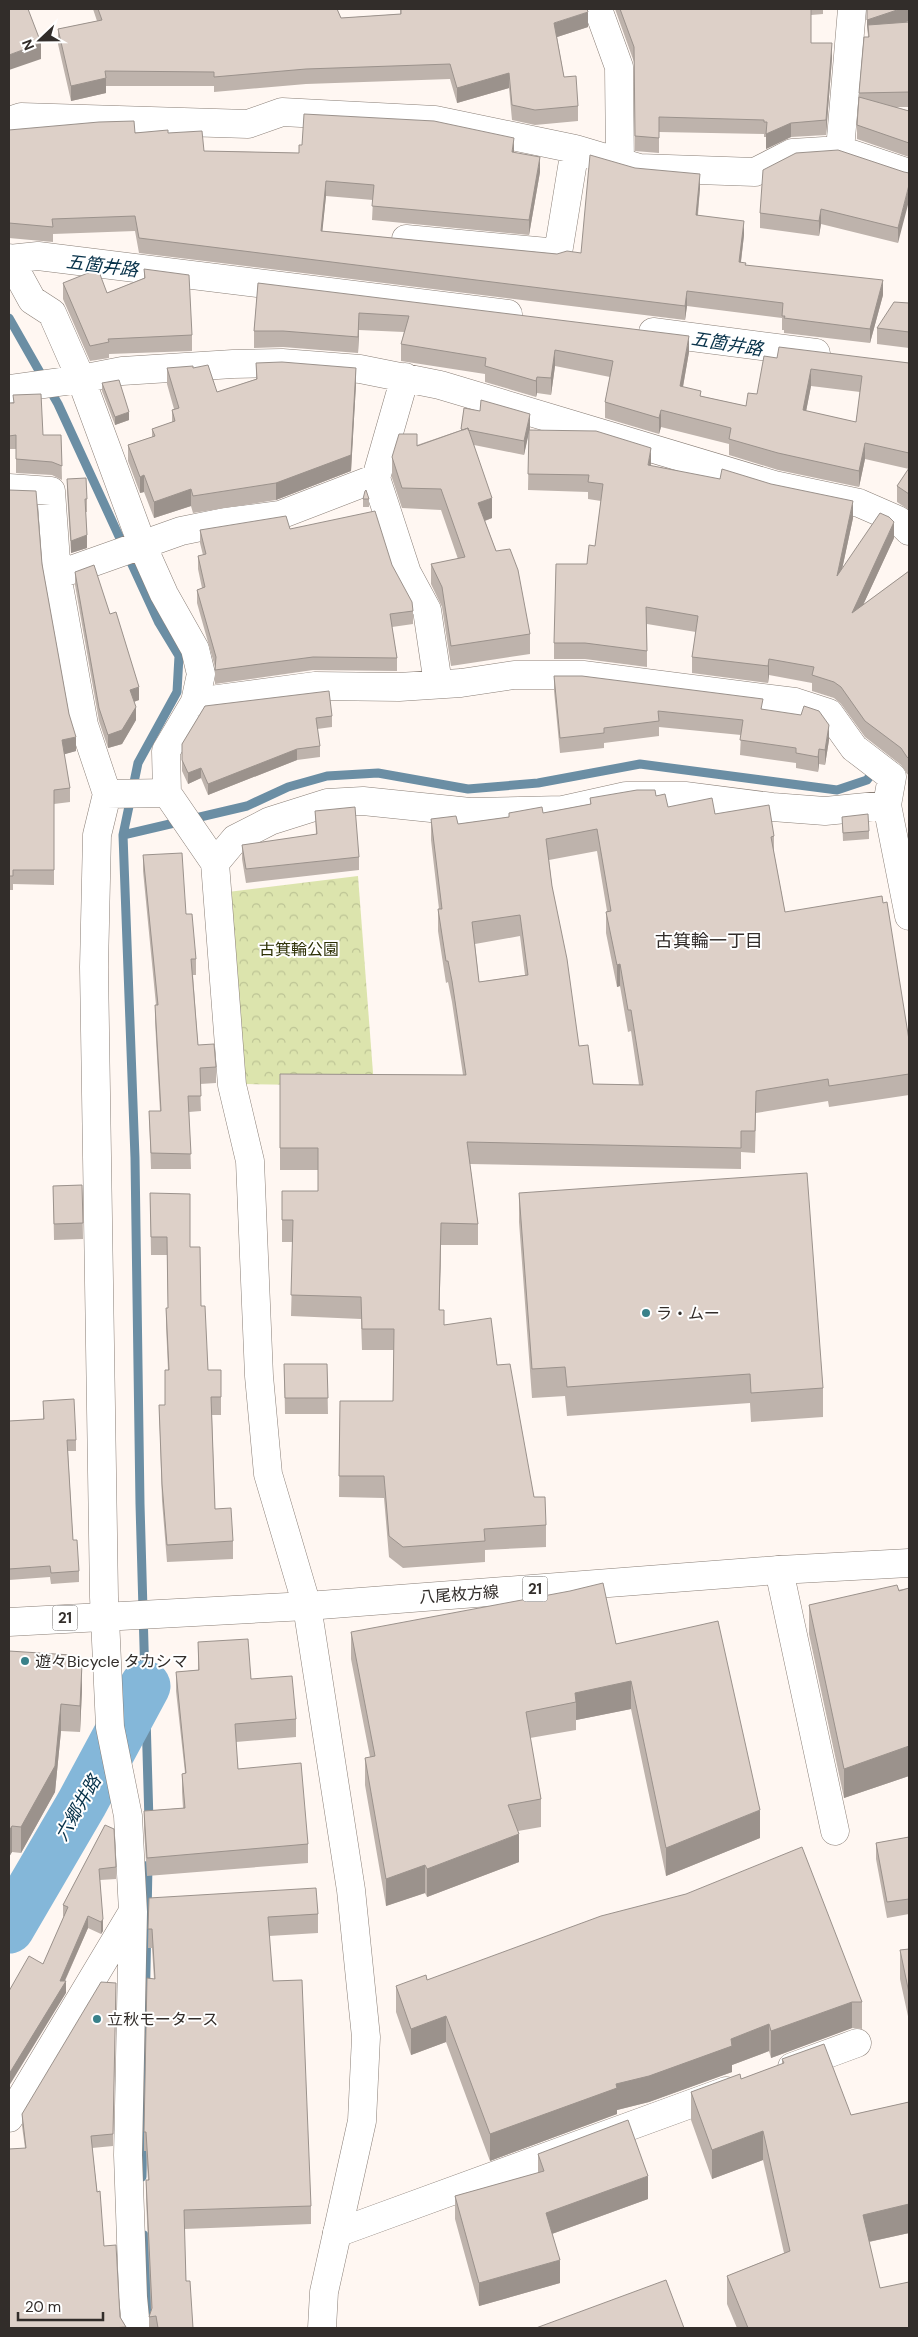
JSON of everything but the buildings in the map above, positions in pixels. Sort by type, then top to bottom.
[{"type":"street","points":[[598,9],[619,67],[620,164]]},
{"type":"street","points":[[840,150],[852,9]]},
{"type":"street","points":[[9,121],[21,117],[248,124],[282,112],[426,119],[575,149],[620,164],[639,168],[755,172],[792,153],[840,150],[909,173]]},
{"type":"street","points":[[379,237],[558,253],[575,149]]},
{"type":"street","points":[[322,2328],[324,2292],[362,2120],[366,2037],[351,1890],[307,1606],[268,1474],[259,1376],[250,1161],[232,1085],[215,863],[167,793],[166,752],[195,702],[201,674],[195,649],[164,594],[143,547],[81,380],[52,313],[32,300],[9,259],[38,256],[529,316]]},
{"type":"street","points":[[626,329],[841,356]]},
{"type":"street","points":[[9,389],[81,380],[122,371],[282,363],[360,369],[440,385],[774,485],[859,503],[898,520],[909,531]]},
{"type":"street","points":[[405,377],[376,478],[407,573],[427,610],[438,684]]},
{"type":"street","points":[[57,575],[143,547],[181,531],[225,522],[280,515],[376,478]]},
{"type":"street","points":[[9,488],[51,491],[57,575],[84,725],[107,794],[97,835],[94,967],[113,1615],[110,1727],[128,1816],[133,1912],[128,2155],[133,2297],[136,2328]]},
{"type":"street","points":[[195,702],[315,686],[399,687],[514,674],[583,676],[795,702],[828,713],[854,748],[892,777],[887,805],[909,916]]},
{"type":"street","points":[[107,794],[167,793]]},
{"type":"street","points":[[215,863],[235,839],[270,821],[327,803],[363,801],[470,812],[563,810],[626,796],[685,796],[772,807],[825,811],[887,805]]},
{"type":"street","name":"八尾枚方線","points":[[9,1622],[307,1606],[779,1570],[909,1563]]},
{"type":"street","points":[[779,1570],[835,1831]]},
{"type":"street","points":[[9,2118],[133,1912]]},
{"type":"street","points":[[337,2233],[857,2043]]},
{"type":"green space","name":"古箕輪公園","points":[[358,876],[374,1086],[246,1084],[228,892]]},
{"type":"waterway","points":[[9,318],[58,404],[159,623],[179,656],[177,692],[138,763],[123,835],[135,1158],[140,1504],[149,1822]]},
{"type":"waterway","points":[[123,835],[247,806],[288,787],[327,776],[378,773],[468,789],[538,783],[640,764],[837,790],[867,780],[876,768]]},
{"type":"waterway","name":"六郷井路","points":[[9,1928],[82,1803],[145,1686]]},
{"type":"waterway","points":[[142,2177],[148,1865]]},
{"type":"waterway","points":[[144,2235],[153,2328]]},
{"type":"place","name":"ラ・ムー","points":[[646,1313]]},
{"type":"place","name":"遊々Bicycle タカシマ","points":[[25,1661]]},
{"type":"place","name":"立秋モータース","points":[[97,2019]]},
{"type":"district","name":"古箕輪一丁目","points":[[709,941]]},
{"type":"water label","name":"五箇井路","points":[[102,266]]},
{"type":"water label","name":"五箇井路","points":[[727,344]]}]
